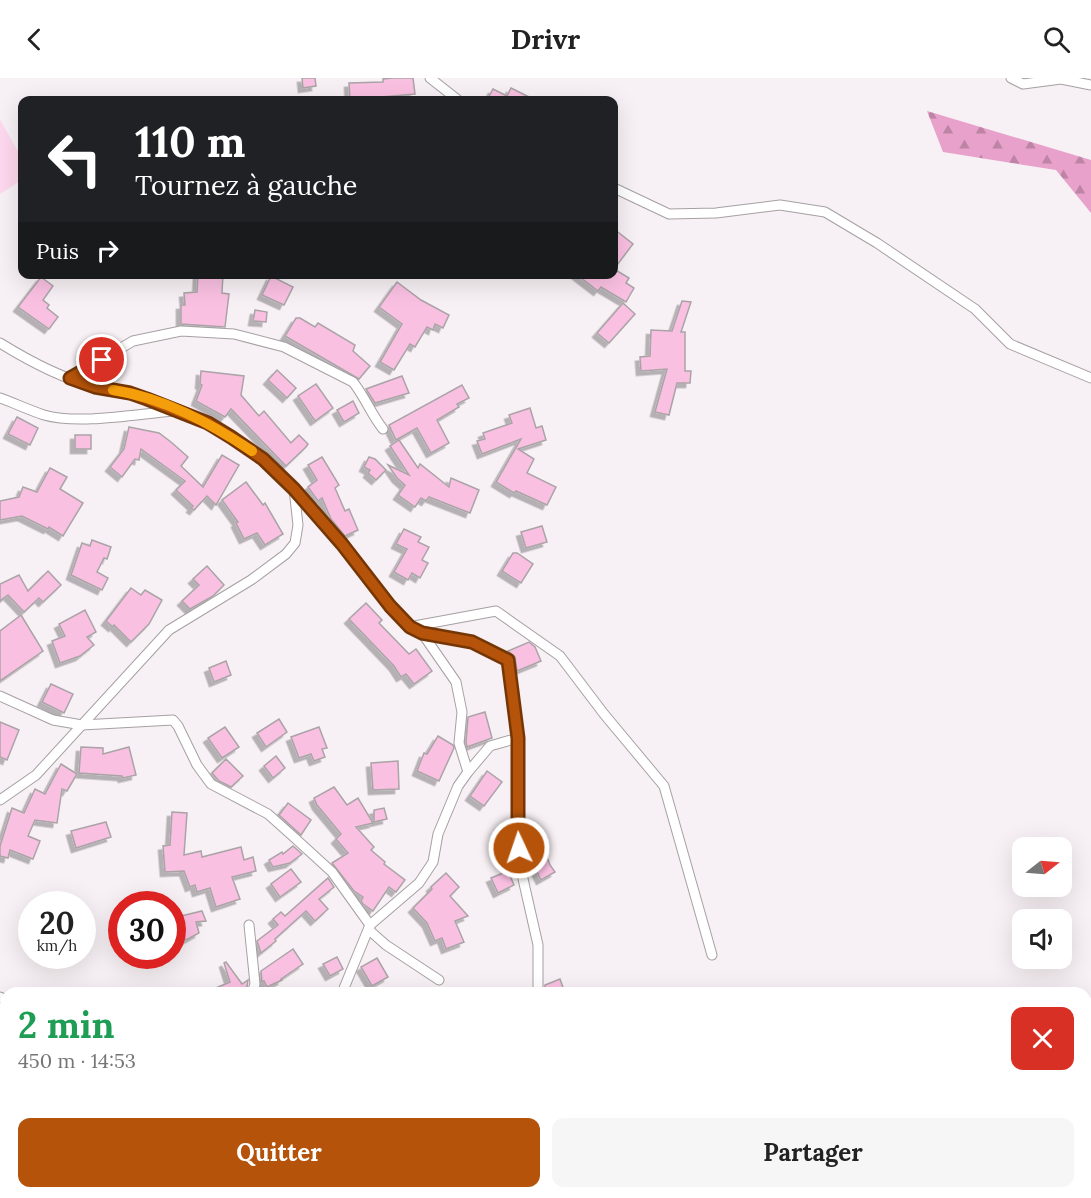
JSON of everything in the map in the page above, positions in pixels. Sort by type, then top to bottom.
[{"type":"street","points":[[430,78],[453,96]]},
{"type":"street","points":[[1011,78],[1023,84],[1061,79],[1091,85]]},
{"type":"street","points":[[618,190],[669,214],[716,213],[780,205],[825,212],[877,243],[975,309],[1010,344],[1091,378]]},
{"type":"street","points":[[70,378],[133,341],[181,331],[234,334],[284,347],[353,382],[372,416],[383,429]]},
{"type":"street","points":[[0,343],[27,360],[70,378],[95,387],[130,393],[208,423],[239,442],[263,459],[294,489],[410,627],[422,633],[472,642],[508,660],[518,738],[518,825],[521,870],[538,945],[538,987]]},
{"type":"street","points":[[0,398],[44,415],[61,417],[123,416],[179,411]]},
{"type":"street","points":[[0,800],[36,775],[169,630],[250,580],[286,554],[295,543],[298,525],[294,489]]},
{"type":"street","points":[[410,627],[496,611],[560,656],[604,714],[664,786],[712,955]]},
{"type":"street","points":[[422,633],[456,682],[462,712],[459,743],[468,772]]},
{"type":"street","points":[[0,696],[53,720],[82,725],[173,720],[197,765],[211,784],[267,814],[332,872],[370,925],[369,930],[386,945],[439,980]]},
{"type":"street","points":[[344,987],[370,925],[419,883],[433,862],[438,834],[458,786],[490,746],[518,738]]},
{"type":"street","points":[[249,926],[254,987]]},
{"type":"green space","points":[[927,111],[1091,160],[1091,213],[1056,170],[943,152]]},
{"type":"shaded area","points":[[0,120],[18,151],[18,183],[0,194]]},
{"type":"building","points":[[302,78],[315,78],[316,86],[303,88]]},
{"type":"building","points":[[413,78],[415,94],[350,96],[349,83],[383,82],[383,79]]},
{"type":"building","points":[[511,88],[527,96],[507,96]]},
{"type":"building","points":[[493,89],[507,96],[489,96]]},
{"type":"building","points":[[618,232],[633,244],[618,264]]},
{"type":"building","points":[[618,271],[629,278],[626,283],[634,288],[626,302],[601,287],[598,291],[582,279],[618,279]]},
{"type":"building","points":[[39,279],[44,279],[53,286],[43,300],[49,305],[47,308],[58,317],[49,329],[18,307]]},
{"type":"building","points":[[198,279],[223,279],[222,293],[229,294],[225,327],[181,324],[181,305],[185,305],[184,293],[197,292]]},
{"type":"building","points":[[270,279],[277,279],[293,287],[284,305],[262,295]]},
{"type":"building","points":[[397,282],[421,300],[449,315],[443,328],[435,324],[433,330],[427,327],[415,347],[410,344],[394,370],[380,362],[402,324],[379,307]]},
{"type":"building","points":[[682,301],[691,302],[681,332],[685,332],[685,371],[691,371],[690,383],[677,383],[669,415],[655,412],[667,369],[641,371],[640,357],[650,356],[651,330],[672,331]]},
{"type":"building","points":[[623,303],[635,314],[609,343],[597,333]]},
{"type":"building","points":[[255,310],[267,312],[266,322],[253,321]]},
{"type":"building","points":[[296,318],[315,327],[318,323],[355,345],[353,351],[370,366],[359,379],[285,336]]},
{"type":"building","points":[[277,370],[296,388],[287,398],[268,380]]},
{"type":"building","points":[[201,371],[244,376],[241,395],[259,416],[264,411],[291,443],[299,435],[308,444],[306,447],[286,466],[231,409],[225,417],[196,401],[202,385],[200,384]]},
{"type":"building","points":[[402,376],[409,393],[375,403],[366,389]]},
{"type":"building","points":[[316,384],[333,408],[315,421],[298,396]]},
{"type":"building","points":[[462,385],[469,398],[457,404],[459,407],[437,420],[449,443],[431,453],[417,428],[396,440],[389,425]]},
{"type":"building","points":[[353,401],[359,413],[344,422],[337,410]]},
{"type":"building","points":[[530,408],[536,428],[542,426],[546,440],[518,449],[534,459],[527,473],[556,487],[547,505],[516,491],[514,493],[496,482],[521,439],[482,454],[477,441],[485,439],[483,433],[512,423],[509,415]]},
{"type":"building","points":[[17,417],[38,428],[30,445],[8,434]]},
{"type":"building","points":[[129,427],[159,433],[171,442],[188,457],[181,466],[203,487],[222,455],[239,465],[216,505],[207,496],[194,510],[191,508],[193,506],[176,490],[185,481],[141,449],[139,460],[135,459],[122,477],[110,467],[124,449]]},
{"type":"building","points":[[75,435],[91,435],[91,449],[75,449]]},
{"type":"building","points":[[399,440],[418,468],[420,464],[449,487],[451,478],[479,490],[470,513],[429,497],[426,501],[421,498],[415,507],[398,495],[405,485],[388,465],[409,475],[390,446]]},
{"type":"building","points":[[322,457],[339,485],[335,488],[345,511],[349,509],[358,530],[345,536],[331,519],[322,498],[318,501],[308,487],[317,480],[308,465]]},
{"type":"building","points":[[369,457],[375,459],[386,470],[376,480],[368,473],[370,470],[364,467]]},
{"type":"building","points":[[50,468],[67,477],[60,489],[83,503],[63,536],[49,527],[48,529],[22,516],[0,520],[0,501],[19,497],[23,487],[37,492]]},
{"type":"building","points":[[246,482],[263,505],[265,503],[283,534],[265,545],[257,533],[244,539],[236,523],[238,522],[222,500]]},
{"type":"building","points":[[542,526],[547,542],[526,548],[521,532]]},
{"type":"building","points":[[404,529],[421,537],[418,542],[429,547],[422,560],[428,563],[420,578],[412,573],[408,580],[394,572],[407,549],[396,544]]},
{"type":"building","points":[[92,540],[111,547],[107,559],[104,558],[97,572],[108,578],[102,590],[71,575],[82,543],[90,546]]},
{"type":"building","points":[[513,553],[517,553],[533,564],[521,583],[502,571]]},
{"type":"building","points":[[207,566],[224,585],[213,596],[190,609],[182,601],[199,585],[193,579]]},
{"type":"building","points":[[48,571],[61,585],[43,602],[39,598],[24,612],[8,595],[0,601],[0,584],[19,575],[28,591]]},
{"type":"building","points":[[131,588],[141,595],[145,590],[162,600],[149,624],[131,642],[114,625],[113,627],[106,621]]},
{"type":"building","points":[[366,603],[382,620],[379,623],[409,654],[416,649],[432,671],[414,684],[406,674],[401,677],[394,666],[349,619]]},
{"type":"building","points":[[85,610],[96,632],[87,637],[94,645],[80,656],[60,663],[52,641],[65,636],[59,624]]},
{"type":"building","points":[[21,615],[43,651],[0,681],[0,631]]},
{"type":"building","points":[[529,642],[535,647],[541,661],[517,671],[515,657],[508,651]]},
{"type":"building","points":[[226,661],[231,675],[214,682],[209,668]]},
{"type":"building","points":[[51,684],[73,694],[64,713],[42,702]]},
{"type":"building","points":[[485,712],[492,738],[467,747],[468,717]]},
{"type":"building","points":[[279,719],[287,732],[266,747],[257,733]]},
{"type":"building","points":[[0,722],[19,730],[7,760],[0,757]]},
{"type":"building","points":[[225,727],[239,747],[222,758],[208,738]]},
{"type":"building","points":[[319,727],[327,748],[322,749],[325,757],[314,761],[311,754],[299,758],[291,737]]},
{"type":"building","points":[[438,736],[454,748],[439,781],[417,771],[424,753],[427,754]]},
{"type":"building","points":[[81,747],[103,748],[103,754],[129,747],[136,775],[123,778],[122,776],[79,773]]},
{"type":"building","points":[[276,756],[285,768],[273,778],[264,766]]},
{"type":"building","points":[[226,759],[243,776],[231,787],[219,781],[212,773]]},
{"type":"building","points":[[398,761],[399,789],[373,790],[371,763]]},
{"type":"building","points":[[61,764],[77,774],[67,791],[62,789],[57,823],[35,820],[28,836],[40,841],[33,859],[10,850],[8,858],[0,856],[0,846],[12,808],[24,813],[35,789],[45,794]]},
{"type":"building","points":[[487,771],[502,782],[484,806],[470,796]]},
{"type":"building","points":[[334,787],[347,805],[358,798],[373,823],[356,827],[374,847],[371,850],[385,862],[384,864],[405,880],[396,892],[389,887],[373,911],[363,904],[361,901],[363,897],[354,891],[332,863],[348,853],[336,839],[341,834],[317,805],[314,798]]},
{"type":"building","points":[[288,803],[311,820],[301,835],[279,815]]},
{"type":"building","points":[[384,808],[387,819],[374,822],[374,810]]},
{"type":"building","points":[[172,812],[187,813],[184,855],[201,851],[202,857],[241,847],[244,860],[253,857],[256,871],[232,877],[240,899],[216,907],[210,888],[197,892],[195,885],[190,887],[184,871],[165,872],[163,846],[170,845]]},
{"type":"building","points":[[106,822],[111,837],[76,848],[71,831]]},
{"type":"building","points":[[539,836],[555,872],[541,880],[534,866],[531,867],[526,840]]},
{"type":"building","points":[[293,846],[302,854],[290,863],[273,867],[269,860],[282,852],[283,854]]},
{"type":"building","points":[[291,869],[301,882],[280,897],[271,884]]},
{"type":"building","points":[[508,871],[514,885],[498,893],[491,878]]},
{"type":"building","points":[[446,873],[459,887],[450,896],[468,916],[455,921],[464,942],[446,949],[442,938],[435,941],[427,923],[413,908]]},
{"type":"building","points":[[328,878],[334,887],[319,899],[328,909],[315,921],[306,911],[261,953],[257,941],[278,925],[273,919],[281,912],[285,916]]},
{"type":"building","points":[[202,911],[206,921],[196,922],[199,933],[186,939],[186,915]]},
{"type":"building","points":[[293,949],[303,964],[282,980],[267,987],[264,981],[262,982],[261,971]]},
{"type":"building","points":[[337,957],[343,969],[330,976],[323,964]]},
{"type":"building","points":[[377,958],[388,977],[372,986],[361,967]]},
{"type":"building","points":[[226,962],[242,984],[248,980],[247,987],[218,987],[230,982],[224,963]]},
{"type":"building","points":[[560,979],[563,987],[545,987]]},
{"type":"slow traffic","points":[[113,390],[130,393],[208,423],[252,451]]},
{"type":"route","points":[[102,360],[70,378],[95,387],[130,393],[147,399],[208,423],[231,437],[263,459],[294,489],[410,627],[422,633],[472,642],[508,660],[518,738],[519,848]]}]
